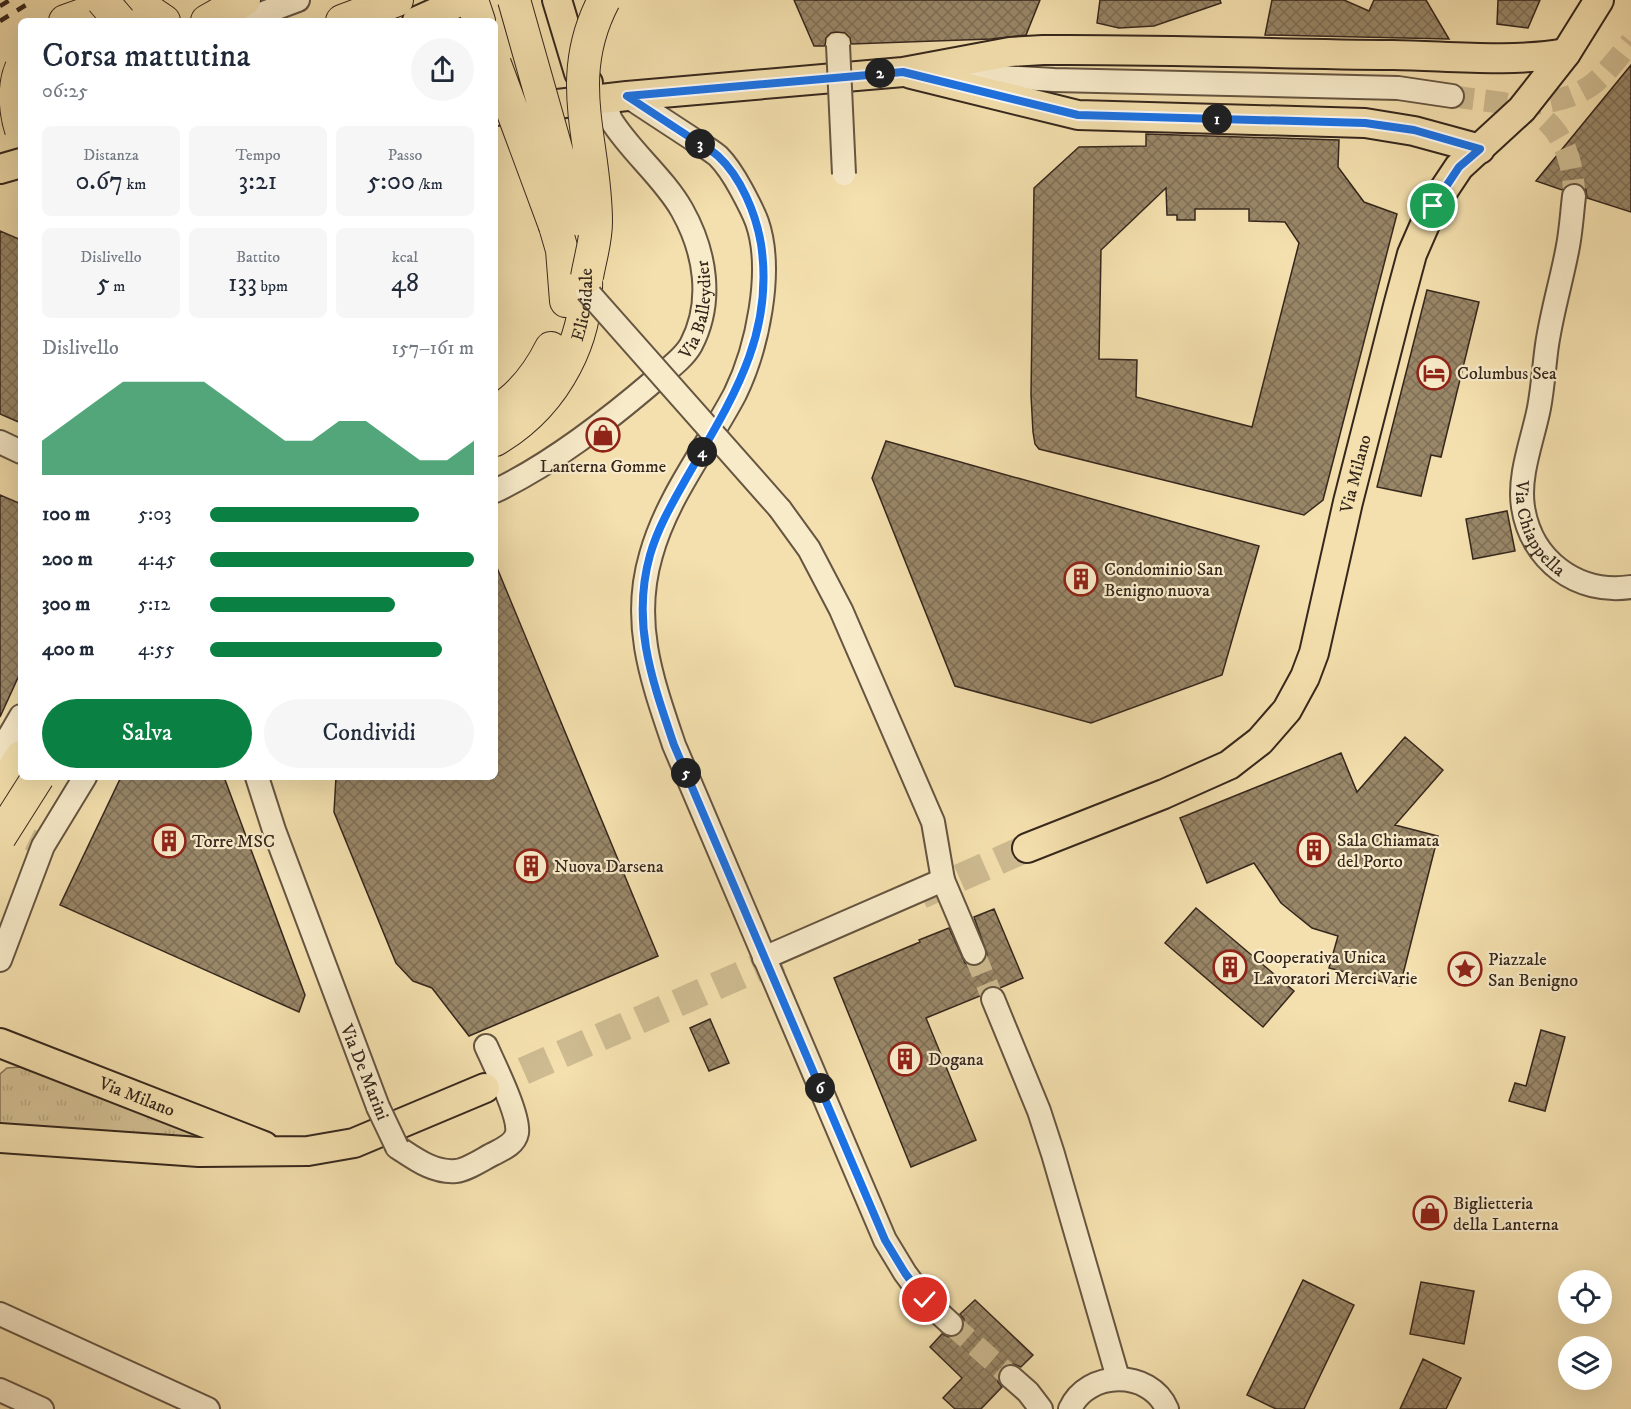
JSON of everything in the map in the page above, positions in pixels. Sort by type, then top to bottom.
[{"type":"highway","points":[[102,0],[117,18]]},
{"type":"highway","points":[[73,18],[124,0]]},
{"type":"highway","points":[[133,0],[160,18]]},
{"type":"highway","points":[[212,18],[244,0]]},
{"type":"highway","points":[[350,18],[397,0]]},
{"type":"highway","points":[[472,0],[478,18]]},
{"type":"highway","name":"Elicoidale","points":[[498,438],[527,417],[541,403],[559,376],[573,351],[582,326],[587,284],[583,246],[514,0]]},
{"type":"highway","points":[[587,284],[596,225],[582,86],[587,41],[604,0]]},
{"type":"highway","points":[[498,71],[562,250],[566,291],[562,323],[539,370],[513,398],[498,410]]},
{"type":"highway","points":[[18,85],[16,96],[18,121]]},
{"type":"highway","points":[[0,792],[18,762]]},
{"type":"highway","points":[[0,837],[36,780]]},
{"type":"main road","points":[[424,18],[464,0]]},
{"type":"main road","name":"Via Balleydier","points":[[556,0],[579,73],[616,97]]},
{"type":"main road","name":"Via Milano","points":[[1027,848],[1164,794],[1229,765],[1260,741],[1287,710],[1305,677],[1314,653],[1348,502],[1412,254],[1433,206],[1459,167],[1522,109],[1566,53],[1599,0]]},
{"type":"main road","points":[[498,111],[616,97],[903,72],[1010,52],[1043,50],[1418,56],[1506,60],[1540,58],[1566,53]]},
{"type":"main road","points":[[903,72],[1078,115],[1365,123],[1414,130],[1480,149]]},
{"type":"main road","points":[[0,117],[18,110]]},
{"type":"main road","points":[[0,169],[18,165]]},
{"type":"main road","name":"Via Milano","points":[[0,1043],[274,1150]]},
{"type":"main road","name":"Via Milano","points":[[0,1138],[199,1152],[308,1151],[354,1143],[485,1088]]},
{"type":"street","points":[[250,18],[298,0]]},
{"type":"street","points":[[838,45],[844,174]]},
{"type":"street","points":[[903,72],[1054,80],[1398,88],[1452,96]]},
{"type":"street","points":[[616,97],[718,156],[735,178],[758,224],[762,252],[763,284],[757,336],[746,368],[735,394],[669,509],[650,556],[644,585],[642,613],[645,654],[674,745],[885,1240],[925,1300],[951,1324]]},
{"type":"street","name":"Via Balleydier","points":[[498,490],[520,479],[564,449],[631,401],[679,360],[691,345],[703,308],[703,268],[699,248],[690,226],[680,207],[610,119],[616,97]]},
{"type":"street","name":"Via Chiappella","points":[[1574,196],[1568,245],[1547,344],[1539,406],[1523,483],[1522,504],[1530,536],[1539,550],[1562,572],[1579,581],[1601,587],[1621,589],[1631,587]]},
{"type":"street","points":[[587,284],[780,509],[809,549],[841,610],[933,822],[944,880],[974,954]]},
{"type":"street","points":[[0,441],[18,450]]},
{"type":"street","points":[[0,752],[18,721]]},
{"type":"street","points":[[0,960],[43,846],[83,780]]},
{"type":"street","name":"Via De Marini","points":[[258,780],[378,1107],[397,1146],[423,1164],[440,1170],[457,1172],[506,1148],[512,1142],[517,1134],[516,1120],[486,1046]]},
{"type":"street","points":[[764,958],[944,880]]},
{"type":"street","points":[[993,999],[1039,1111],[1118,1378]]},
{"type":"street","points":[[0,1314],[208,1409]]},
{"type":"street","points":[[1011,1377],[1028,1392],[1041,1409]]},
{"type":"street","points":[[1070,1409],[1084,1390],[1100,1381],[1118,1378],[1136,1382],[1152,1390],[1167,1409]]},
{"type":"street","points":[[0,1390],[42,1409]]},
{"type":"green space","points":[[20,1067],[197,1132],[196,1139],[0,1127],[0,1074],[7,1068]]},
{"type":"building","points":[[794,0],[1040,0],[1026,35],[991,39],[851,44],[850,38],[845,33],[837,32],[831,33],[826,38],[825,46],[814,46]]},
{"type":"building","points":[[1100,0],[1220,0],[1221,3],[1154,26],[1119,28],[1097,23]]},
{"type":"building","points":[[1272,0],[1344,0],[1369,11],[1374,0],[1426,0],[1449,39],[1265,35]]},
{"type":"building","points":[[1498,0],[1540,0],[1528,28],[1497,24]]},
{"type":"building","points":[[1631,65],[1631,212],[1587,198],[1586,190],[1576,183],[1568,184],[1562,190],[1536,181]]},
{"type":"building","points":[[1146,134],[1339,140],[1338,167],[1364,202],[1397,214],[1323,500],[1304,515],[1039,449],[1035,444],[1031,395],[1034,188],[1079,147],[1146,146]],"holes":[[[1166,188],[1167,215],[1177,215],[1177,220],[1195,220],[1195,209],[1249,209],[1249,221],[1285,222],[1299,243],[1252,427],[1136,397],[1137,360],[1099,359],[1101,250]]]},
{"type":"building","points":[[0,231],[18,239],[18,422],[0,414]]},
{"type":"building","name":"Columbus Sea","points":[[1427,290],[1479,302],[1441,457],[1431,455],[1421,496],[1377,487]]},
{"type":"building","name":"Condominio San Benigno nuova","points":[[886,441],[1259,546],[1222,675],[1091,723],[955,686],[872,478]]},
{"type":"building","points":[[0,495],[18,503],[18,678],[0,717]]},
{"type":"building","points":[[1507,511],[1515,551],[1473,559],[1466,519]]},
{"type":"building","name":"Nuova Darsena","points":[[498,570],[658,956],[469,1036],[432,988],[413,981],[396,963],[334,812],[336,780],[498,780]]},
{"type":"building","name":"Sala Chiamata del Porto","points":[[1405,737],[1443,770],[1395,825],[1438,836],[1400,986],[1329,968],[1338,936],[1312,928],[1281,903],[1254,863],[1207,883],[1180,818],[1341,753],[1357,792]]},
{"type":"building","name":"Torre MSC","points":[[120,780],[225,780],[305,995],[299,1012],[60,905]]},
{"type":"building","name":"Cooperativa Unica Lavoratori Merci Varie","points":[[1196,908],[1294,991],[1263,1027],[1165,943]]},
{"type":"building","name":"Dogana","points":[[994,909],[1023,978],[1000,988],[988,986],[980,996],[926,1018],[976,1140],[911,1167],[834,978],[949,928],[965,963],[972,966],[980,965],[985,961],[987,954],[974,917]]},
{"type":"building","points":[[710,1019],[729,1063],[709,1071],[690,1028]]},
{"type":"building","points":[[1541,1030],[1565,1037],[1545,1111],[1509,1101],[1515,1083],[1526,1086]]},
{"type":"building","points":[[1303,1280],[1354,1305],[1304,1409],[1276,1409],[1247,1395]]},
{"type":"building","points":[[1421,1282],[1474,1291],[1464,1344],[1410,1334]]},
{"type":"building","points":[[975,1300],[1033,1355],[1021,1367],[1007,1364],[1001,1368],[998,1382],[1002,1387],[981,1409],[955,1409],[943,1398],[962,1378],[930,1347],[942,1334],[956,1337],[960,1334],[964,1326],[964,1319],[960,1314]]},
{"type":"building","points":[[1423,1359],[1461,1378],[1446,1409],[1400,1409]]},
{"type":"tunnel","points":[[1518,105],[1557,100],[1585,89],[1603,75],[1631,42]]},
{"type":"tunnel","points":[[1452,96],[1513,105],[1530,110],[1541,117],[1551,126],[1564,147],[1572,171],[1574,196]]},
{"type":"tunnel","points":[[0,825],[43,846]]},
{"type":"tunnel","points":[[921,895],[1027,848]]},
{"type":"tunnel","points":[[485,1088],[791,953]]},
{"type":"tunnel","points":[[974,953],[993,999]]},
{"type":"tunnel","points":[[951,1324],[1011,1377]]},
{"type":"railway","points":[[0,6],[10,0]]},
{"type":"railway","points":[[0,21],[34,0]]},
{"type":"place","name":"Columbus Sea","points":[[1434,373]]},
{"type":"place","name":"Lanterna Gomme","points":[[603,435]]},
{"type":"place","name":"Condominio San Benigno nuova","points":[[1081,579]]},
{"type":"place","name":"Torre MSC","points":[[169,841]]},
{"type":"place","name":"Sala Chiamata del Porto","points":[[1314,850]]},
{"type":"place","name":"Nuova Darsena","points":[[531,866]]},
{"type":"place","name":"Cooperativa Unica Lavoratori Merci Varie","points":[[1230,967]]},
{"type":"place","name":"Piazzale San Benigno","points":[[1465,969]]},
{"type":"place","name":"Dogana","points":[[905,1059]]},
{"type":"place","name":"Biglietteria della Lanterna","points":[[1430,1213]]},
{"type":"route","points":[[925,1300],[885,1240],[674,745],[645,654],[642,613],[644,585],[650,556],[669,509],[735,394],[746,368],[757,336],[763,284],[762,252],[758,224],[748,202],[735,178],[718,156],[627,96],[903,72],[1078,115],[1365,123],[1414,130],[1480,149],[1459,167],[1433,206]]}]
